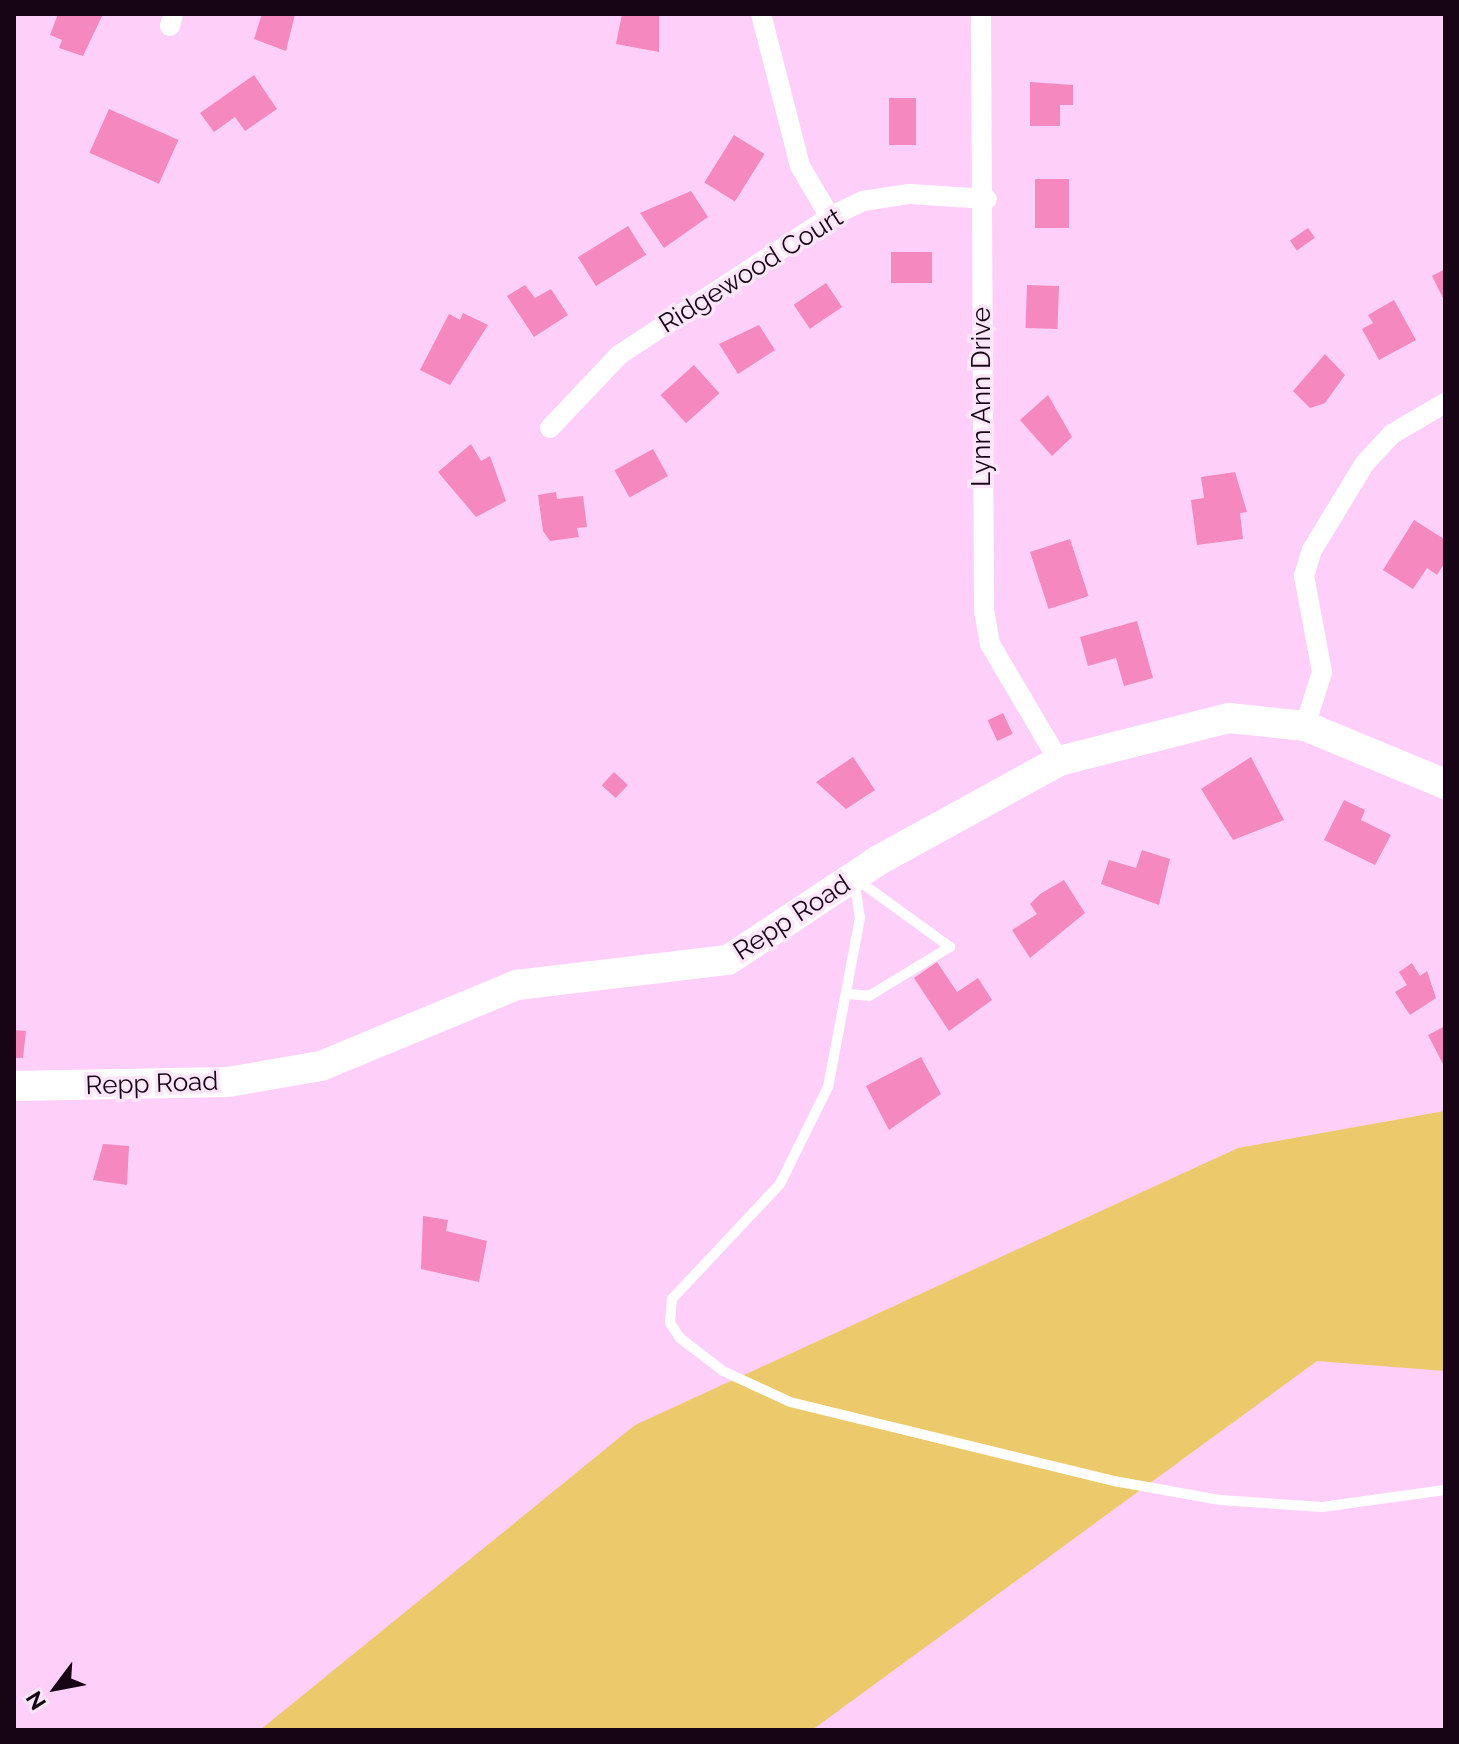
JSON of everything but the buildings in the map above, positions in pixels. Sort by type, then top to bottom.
[{"type":"street","points":[[761,14],[800,166],[830,217]]},
{"type":"street","name":"Lynn Ann Drive","points":[[981,14],[987,199],[984,610],[990,644],[1059,761]]},
{"type":"street","name":"Ridgewood Court","points":[[550,428],[619,355],[830,217],[863,201],[909,194],[987,199]]},
{"type":"street","points":[[1305,726],[1322,672],[1304,576],[1312,550],[1365,463],[1392,434],[1445,403]]},
{"type":"street","name":"Repp Road","points":[[14,1086],[214,1083],[321,1066],[517,985],[728,960],[854,878],[1059,761],[1229,718],[1305,726],[1445,784]]},
{"type":"lane","points":[[854,878],[860,918],[828,1087],[780,1184],[672,1299],[670,1323],[699,1356],[790,1402],[868,1426],[1220,1500],[1322,1507],[1445,1490]]},
{"type":"lane","points":[[848,994],[869,996],[950,947],[854,878]]},
{"type":"shaded area","points":[[1445,1111],[1445,1371],[1317,1361],[812,1730],[260,1730],[635,1425],[1238,1148]]}]
